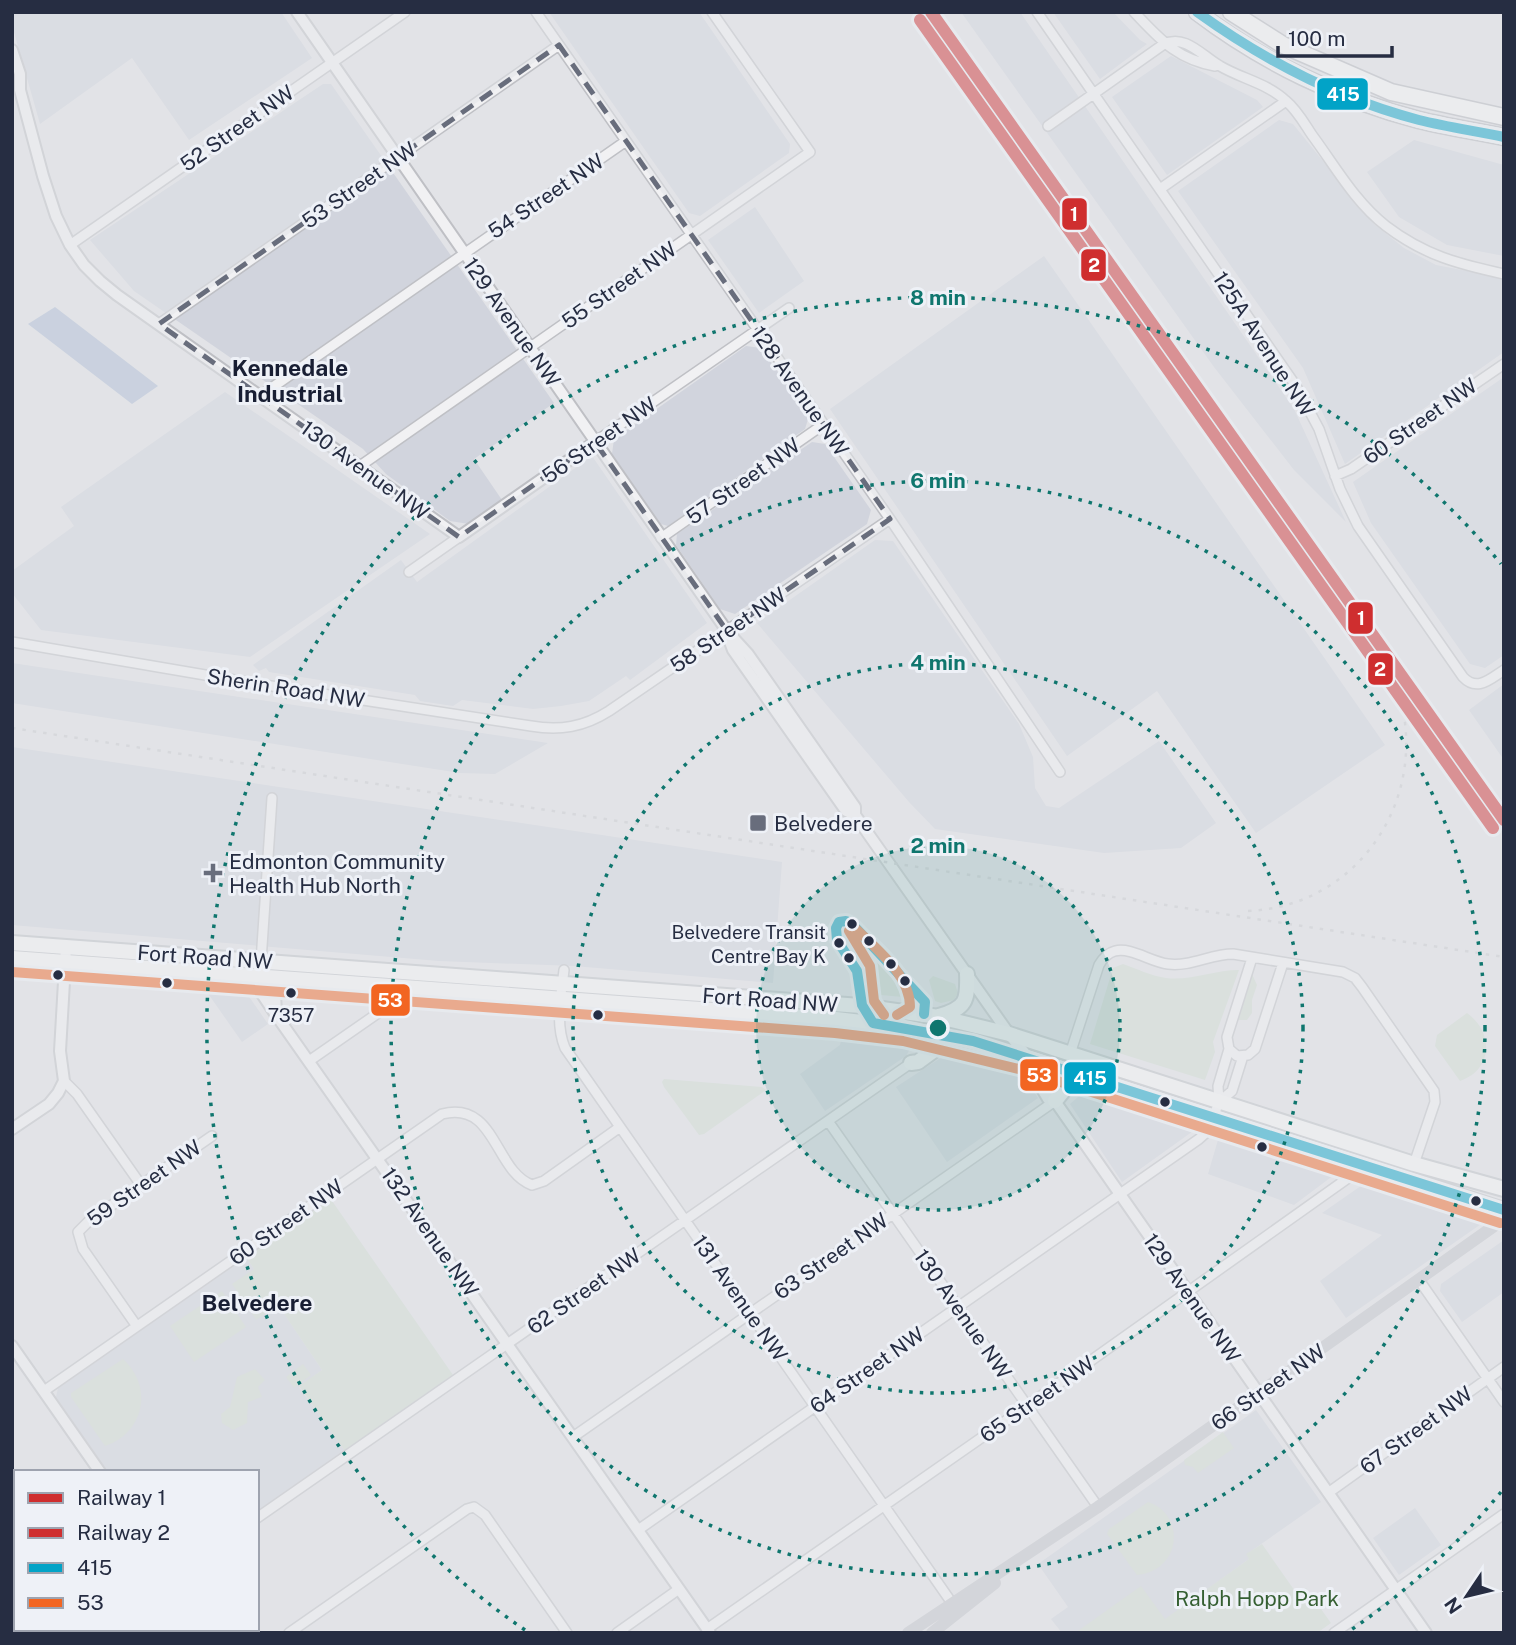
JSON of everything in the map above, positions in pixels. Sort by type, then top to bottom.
[{"type":"highway","points":[[1197,12],[1273,61],[1340,93],[1419,120],[1504,137]]},
{"type":"highway","points":[[1231,12],[1283,45],[1391,92],[1504,117]]},
{"type":"main road","name":"Fort Road NW","points":[[12,943],[66,954],[260,968],[562,984],[860,1006],[939,1017],[1009,1034],[1414,1164],[1504,1189]]},
{"type":"main road","name":"Fort Road NW","points":[[12,958],[66,954]]},
{"type":"main road","name":"Fort Road NW","points":[[260,968],[294,978],[404,986],[562,984],[905,1027],[1027,1057],[1504,1210]]},
{"type":"main road","points":[[939,1017],[963,1005],[968,992],[967,974]]},
{"type":"main road","points":[[905,1027],[921,1044],[911,1063]]},
{"type":"main road","points":[[911,1063],[918,1062],[952,1037]]},
{"type":"main road","points":[[1055,1101],[1068,1085],[1085,1076]]},
{"type":"main road","points":[[1404,1178],[1504,1196]]},
{"type":"main road","name":"66 Street NW","points":[[908,1633],[956,1608],[1504,1219]]},
{"type":"main road","name":"66 Street NW","points":[[932,1633],[956,1608]]},
{"type":"street","name":"129 Avenue NW","points":[[297,12],[727,631],[733,650],[838,800],[846,811],[855,815],[1009,1034],[1054,1093],[1055,1101],[1119,1194],[1426,1633]]},
{"type":"street","name":"52 Street NW","points":[[70,245],[405,12]]},
{"type":"street","name":"128 Avenue NW","points":[[536,12],[890,519],[1060,772]]},
{"type":"street","name":"55 Street NW","points":[[360,466],[810,152],[712,12]]},
{"type":"street","name":"125A Avenue NW","points":[[1037,12],[1305,401],[1358,526],[1463,677],[1472,684],[1485,683],[1504,670]]},
{"type":"street","points":[[1133,12],[1164,44]]},
{"type":"street","points":[[1048,126],[1164,44],[1183,42],[1220,66],[1262,84],[1286,101],[1352,191],[1384,224],[1409,242],[1440,258],[1504,274]]},
{"type":"street","name":"53 Street NW","points":[[159,324],[559,46]]},
{"type":"street","name":"130 Avenue NW","points":[[12,50],[50,200],[70,245],[100,281],[459,537]]},
{"type":"street","name":"130 Avenue NW","points":[[12,79],[20,90]]},
{"type":"street","points":[[1160,189],[1286,101]]},
{"type":"street","name":"54 Street NW","points":[[260,396],[626,141]]},
{"type":"street","name":"56 Street NW","points":[[409,572],[789,308]]},
{"type":"street","name":"60 Street NW","points":[[1335,476],[1351,469],[1504,364]]},
{"type":"street","name":"57 Street NW","points":[[661,538],[824,424]]},
{"type":"street","name":"58 Street NW","points":[[560,729],[601,716],[890,519]]},
{"type":"street","name":"Sherin Road NW","points":[[12,642],[252,683],[560,729]]},
{"type":"street","name":"132 Avenue NW","points":[[271,798],[260,990],[709,1631]]},
{"type":"street","points":[[1070,1054],[1099,965],[1112,951],[1124,951],[1168,964],[1189,963],[1226,954],[1336,971],[1354,978],[1432,1086],[1435,1102],[1414,1164]]},
{"type":"street","points":[[12,1129],[49,1104],[64,1081],[60,1051],[66,954]]},
{"type":"street","points":[[1219,1102],[1218,1086],[1229,1049],[1227,1037],[1252,958]]},
{"type":"street","points":[[1229,1049],[1237,1056],[1243,1056],[1251,1053],[1257,1045],[1283,963]]},
{"type":"street","points":[[276,1015],[275,994],[294,978]]},
{"type":"street","name":"131 Avenue NW","points":[[562,984],[561,1038],[565,1048],[956,1608]]},
{"type":"street","points":[[309,1061],[394,1002],[404,986]]},
{"type":"street","points":[[1219,1102],[1232,1091],[1243,1056]]},
{"type":"street","name":"62 Street NW","points":[[259,1517],[911,1063]]},
{"type":"street","points":[[64,1081],[77,1094],[141,1185]]},
{"type":"street","name":"63 Street NW","points":[[573,1437],[1055,1101]]},
{"type":"street","name":"64 Street NW","points":[[638,1530],[1199,1139],[1208,1130],[1219,1102]]},
{"type":"street","name":"60 Street NW","points":[[44,1391],[442,1114],[462,1112],[482,1123],[519,1177],[532,1185],[544,1181],[620,1127]]},
{"type":"street","name":"130 Avenue NW","points":[[828,1121],[1098,1507]]},
{"type":"street","name":"59 Street NW","points":[[136,1325],[83,1249],[78,1233],[89,1221],[212,1136]]},
{"type":"street","name":"65 Street NW","points":[[709,1631],[1365,1166]]},
{"type":"street","points":[[1419,1280],[1504,1402]]},
{"type":"street","points":[[12,1346],[99,1470]]},
{"type":"street","name":"67 Street NW","points":[[1328,1493],[1504,1367]]},
{"type":"street","points":[[289,1633],[467,1509],[474,1507],[485,1515],[568,1633]]},
{"type":"street","points":[[1334,1633],[1504,1514]]},
{"type":"street","points":[[617,1633],[679,1589]]},
{"type":"highlighted area","points":[[559,45],[890,519],[727,631],[595,442],[459,537],[159,324]]},
{"type":"shaded area","points":[[12,12],[281,12],[312,58],[189,140],[132,58],[40,124],[12,25]]},
{"type":"shaded area","points":[[549,12],[699,12],[790,144],[789,153],[700,216],[689,213]]},
{"type":"shaded area","points":[[961,12],[1020,12],[1294,409],[1346,522],[1294,470],[1214,367]]},
{"type":"shaded area","points":[[1053,12],[1113,12],[1147,44],[1100,79]]},
{"type":"shaded area","points":[[1171,56],[1257,100],[1263,107],[1167,175],[1112,97]]},
{"type":"shaded area","points":[[323,84],[331,84],[554,403],[474,459],[502,500],[469,524],[450,521],[386,474],[363,449],[134,291],[90,240]]},
{"type":"shaded area","points":[[1279,120],[1293,124],[1374,224],[1404,248],[1436,265],[1504,278],[1504,352],[1345,464],[1303,368],[1178,191]]},
{"type":"shaded area","points":[[1414,140],[1504,165],[1504,256],[1447,245],[1399,217],[1367,172]]},
{"type":"shaded area","points":[[755,207],[804,281],[759,313],[708,240]]},
{"type":"shaded area","points":[[1044,256],[1385,745],[1256,833],[1157,691],[1067,756],[830,409]]},
{"type":"shaded area","points":[[746,346],[761,348],[809,416],[805,429],[668,526],[661,524],[612,454],[614,439]]},
{"type":"shaded area","points":[[1504,377],[1504,655],[1485,668],[1470,664],[1371,523],[1353,482]]},
{"type":"shaded area","points":[[225,392],[430,534],[250,657],[41,630],[12,593],[12,571],[74,526],[61,507]]},
{"type":"shaded area","points":[[812,442],[825,444],[871,510],[867,524],[735,614],[720,609],[676,545],[677,534]]},
{"type":"shaded area","points":[[592,456],[707,623],[630,680],[626,676],[589,701],[561,706],[533,709],[462,700],[453,706],[420,701],[415,695],[269,672],[266,668],[259,671],[253,665],[401,560],[417,582]]},
{"type":"shaded area","points":[[875,540],[893,541],[1019,724],[1033,757],[1035,788],[1046,806],[1059,808],[1159,741],[1216,823],[1181,848],[1104,853],[935,829],[757,623]]},
{"type":"shaded area","points":[[12,663],[548,743],[495,774],[460,773],[12,703]]},
{"type":"shaded area","points":[[1504,684],[1504,760],[1469,710]]},
{"type":"shaded area","points":[[12,747],[782,862],[773,983],[574,966],[439,961],[12,925]]},
{"type":"shaded area","points":[[202,985],[243,988],[268,1024],[242,1042]]},
{"type":"shaded area","points":[[843,1033],[909,1041],[911,1047],[906,1056],[825,1111],[800,1074],[840,1045]]},
{"type":"shaded area","points":[[953,1050],[1019,1069],[1038,1098],[947,1162],[896,1087]]},
{"type":"shaded area","points":[[1085,1091],[1195,1125],[1196,1129],[1122,1182],[1070,1104]]},
{"type":"shaded area","points":[[1220,1133],[1338,1172],[1294,1205],[1208,1174]]},
{"type":"shaded area","points":[[1368,1181],[1483,1218],[1484,1222],[1346,1318],[1320,1281],[1382,1235],[1322,1213]]},
{"type":"shaded area","points":[[1504,1240],[1504,1292],[1462,1322],[1440,1291],[1441,1284]]},
{"type":"shaded area","points":[[246,1257],[322,1370],[299,1387],[345,1451],[259,1511],[259,1470],[107,1470],[56,1397],[58,1388]]},
{"type":"shaded area","points":[[1256,1410],[1321,1502],[1247,1554],[1249,1559],[1166,1619],[1175,1633],[1062,1633],[1051,1619],[1068,1607],[1038,1564]]},
{"type":"shaded area","points":[[1415,1508],[1441,1545],[1399,1575],[1373,1538]]},
{"type":"green space","points":[[845,927],[902,987],[903,997],[870,994],[861,963],[842,933]]},
{"type":"green space","points":[[1123,964],[1155,976],[1175,979],[1239,970],[1213,1042],[1215,1052],[1205,1080],[1090,1044],[1113,968]]},
{"type":"green space","points":[[1252,974],[1257,985],[1252,1000],[1252,1013],[1247,1020],[1238,1020]]},
{"type":"green space","points":[[933,976],[955,984],[958,993],[954,1000],[941,1003],[935,1001],[929,980]]},
{"type":"green space","points":[[598,1011],[822,1029],[815,1032],[598,1016]]},
{"type":"green space","points":[[1467,1013],[1482,1030],[1486,1050],[1479,1068],[1460,1081],[1435,1046],[1437,1035]]},
{"type":"green space","points":[[664,1079],[762,1087],[766,1090],[699,1135],[664,1087]]},
{"type":"green space","points":[[330,1198],[453,1375],[345,1451],[299,1386],[322,1370],[278,1305],[256,1320],[232,1284],[254,1269],[246,1257]]},
{"type":"green space","points":[[222,1291],[246,1327],[194,1362],[170,1326]]},
{"type":"green space","points":[[123,1359],[133,1370],[139,1383],[140,1408],[129,1431],[105,1446],[71,1397],[71,1393]]},
{"type":"green space","points":[[303,1364],[311,1375],[294,1388],[286,1377]]},
{"type":"green space","points":[[255,1369],[265,1380],[258,1387],[262,1397],[248,1402],[247,1423],[233,1430],[222,1423],[221,1414],[230,1407],[237,1377]]},
{"type":"green space","points":[[1223,1432],[1234,1448],[1198,1473],[1193,1467],[1185,1465],[1184,1460]]},
{"type":"green space","points":[[1148,1502],[1160,1508],[1169,1518],[1174,1542],[1163,1564],[1152,1571],[1137,1575],[1107,1534],[1109,1529]]},
{"type":"green space","name":"Ralph Hopp Park","points":[[1262,1544],[1297,1594],[1306,1588],[1331,1623],[1317,1633],[1175,1633],[1173,1630],[1169,1633],[1075,1633],[1141,1586],[1165,1619],[1249,1559],[1246,1554]]},
{"type":"water","points":[[55,307],[158,386],[132,404],[28,324]]},
{"type":"railway","points":[[925,12],[1504,831]]},
{"type":"railway","points":[[1248,911],[1289,904],[1326,888],[1356,865],[1380,835],[1397,800],[1405,762],[1405,722],[1395,682]]},
{"type":"railway","points":[[12,728],[1504,957]]},
{"type":"rail line","name":"1","points":[[931,12],[1504,820]]},
{"type":"rail line","name":"2","points":[[920,20],[1493,828]]},
{"type":"transit line","name":"415","points":[[1197,12],[1249,47],[1331,90],[1419,120],[1504,137]]},
{"type":"transit line","name":"415","points":[[839,922],[852,924],[925,1002],[924,1014]]},
{"type":"transit line","name":"415","points":[[839,922],[836,928],[837,940],[857,971],[862,1005],[873,1023]]},
{"type":"transit line","name":"53","points":[[884,1015],[874,1001],[870,966],[849,931],[854,927],[890,962],[904,984],[910,1007],[897,1015]]},
{"type":"transit line","name":"53","points":[[12,972],[835,1033],[903,1041],[1023,1070],[1500,1223]]},
{"type":"transit line","name":"415","points":[[873,1023],[973,1041],[1504,1210]]},
{"type":"place","name":"Belvedere","points":[[758,823]]},
{"type":"place","name":"Edmonton Community Health Hub North","points":[[213,873]]},
{"type":"place","name":"Belvedere Transit Centre Bay K","points":[[839,943]]},
{"type":"place","name":"7357","points":[[291,993]]},
{"type":"district","name":"Kennedale Industrial","points":[[290,380]]},
{"type":"district","name":"Belvedere","points":[[257,1302]]}]
